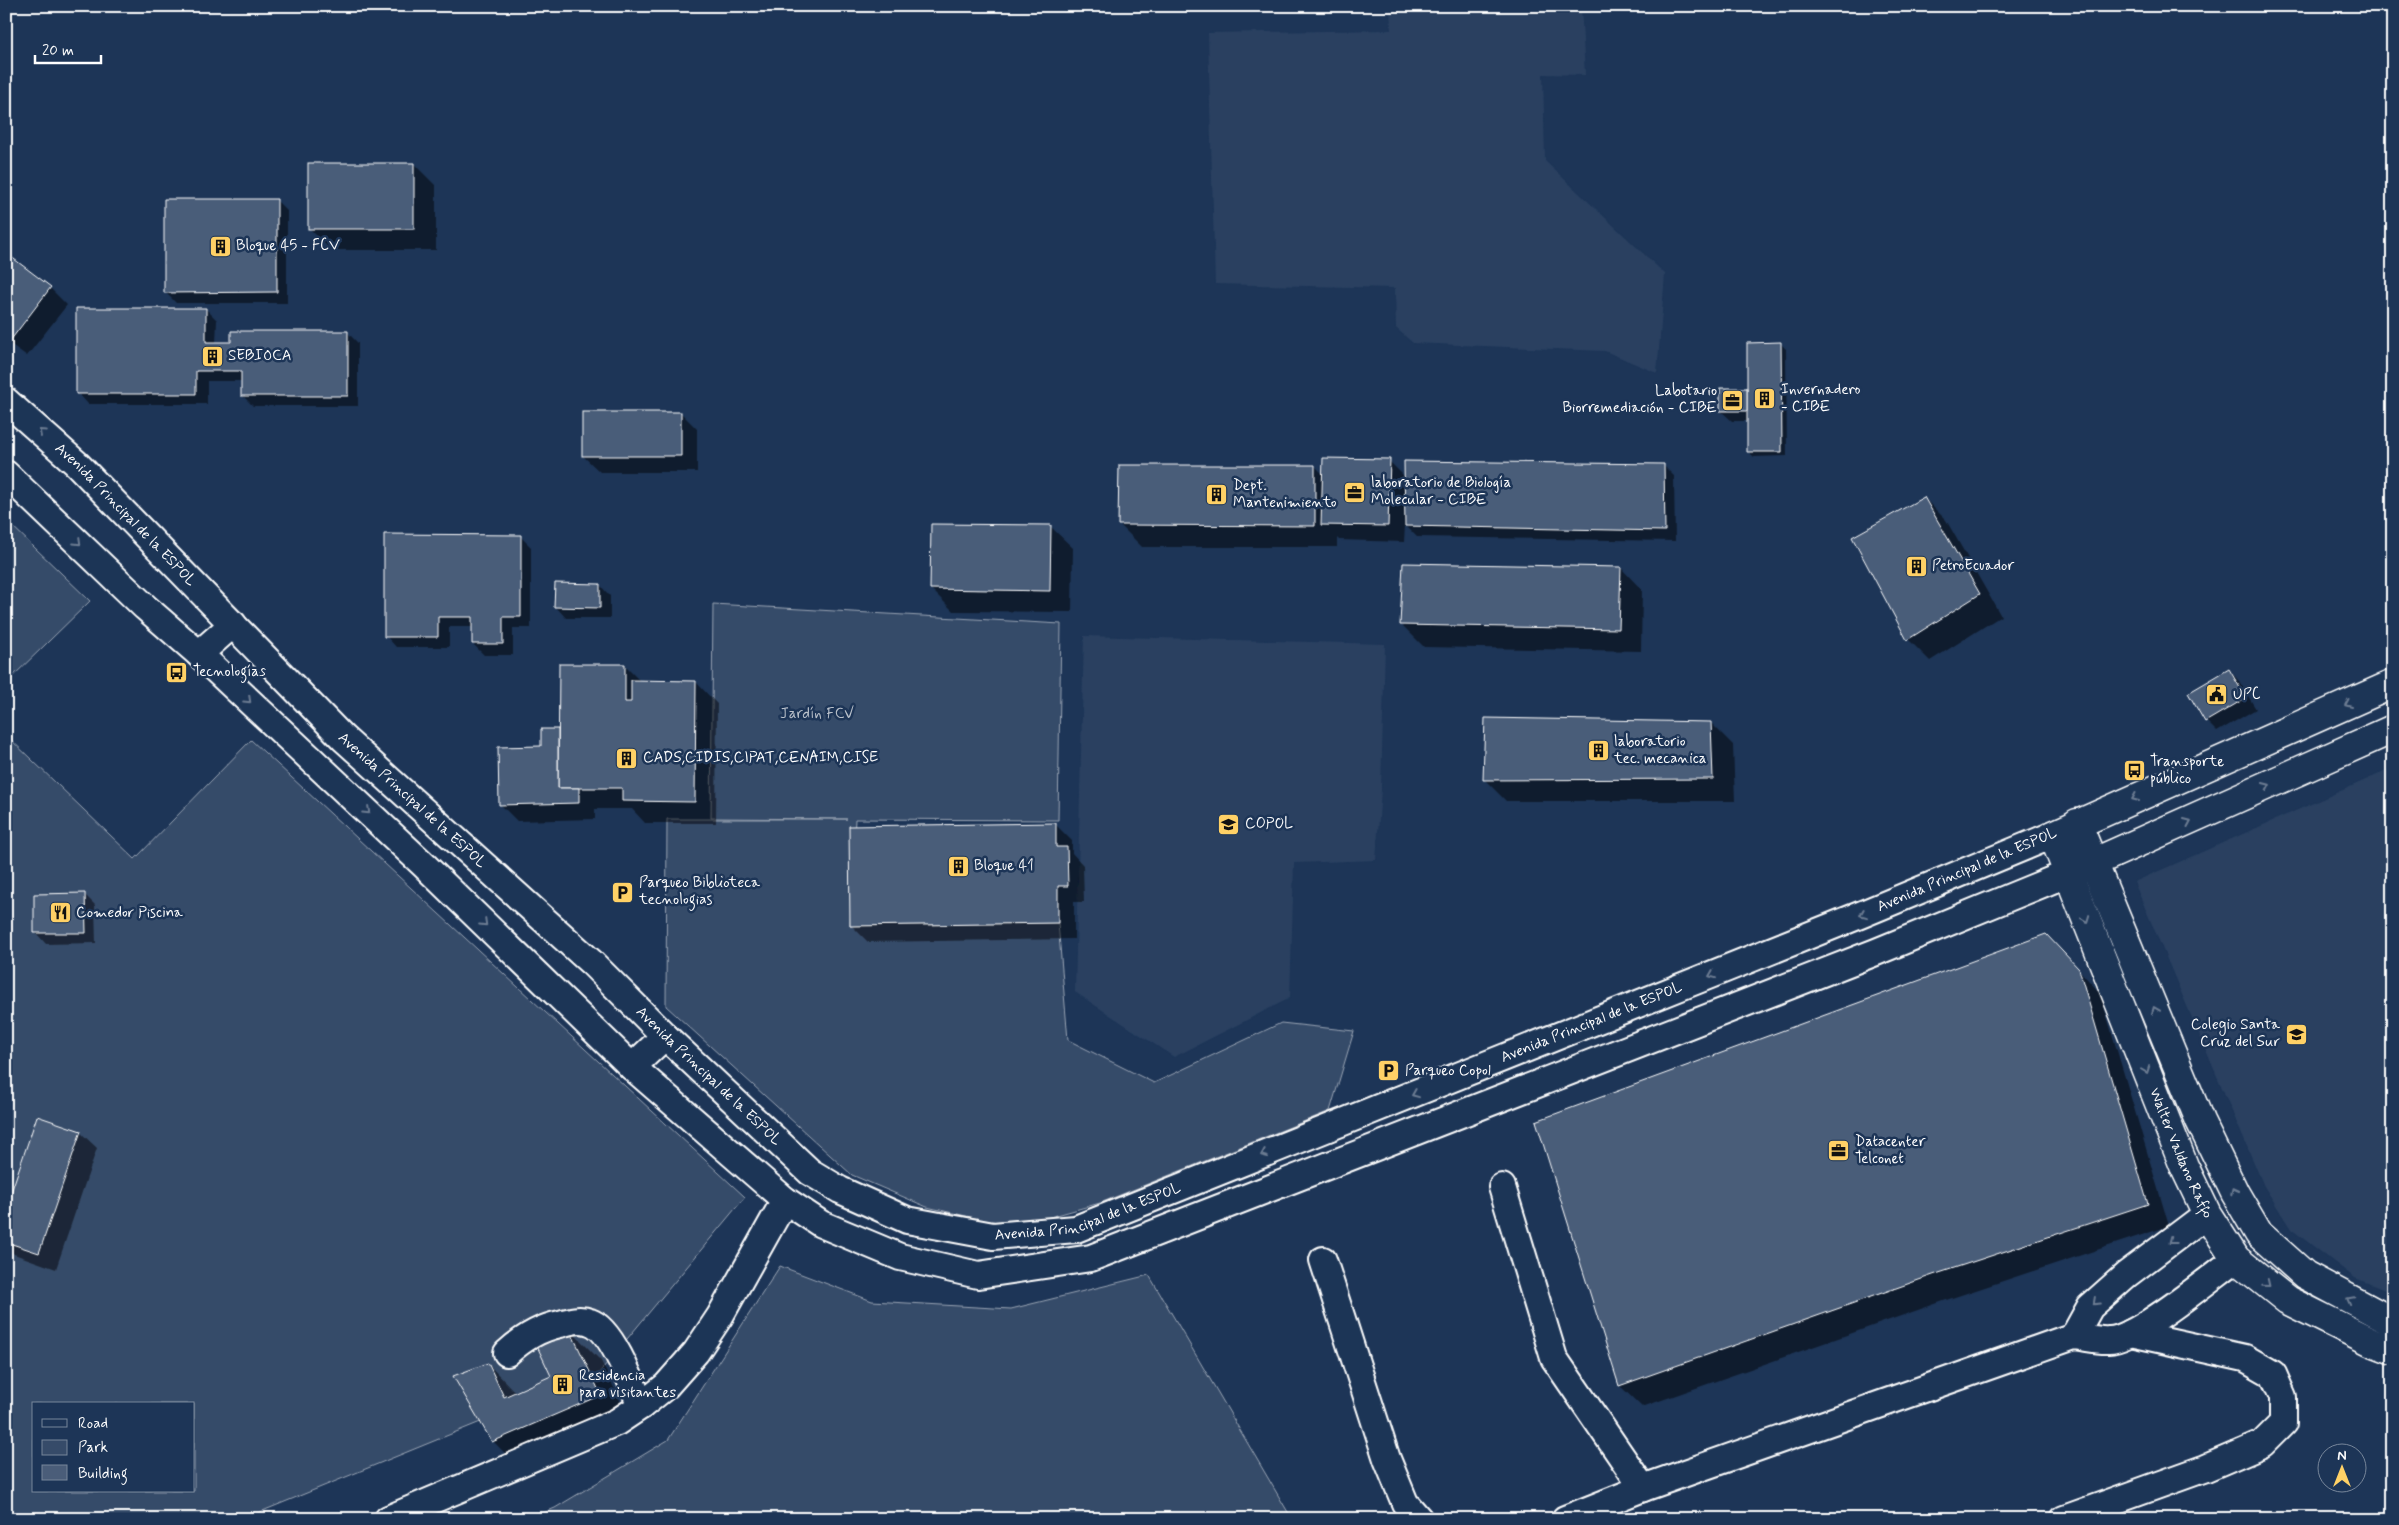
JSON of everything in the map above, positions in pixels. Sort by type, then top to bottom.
[{"type":"main road","name":"Avenida Principal de la ESPOL","points":[[2053,835],[2393,684]]},
{"type":"main road","points":[[2068,873],[2095,863],[2393,729]]},
{"type":"main road","name":"Walter Valdano Raffo","points":[[2077,823],[2200,1121],[2235,1193],[2259,1234],[2305,1276],[2393,1322]]},
{"type":"main road","name":"Walter Valdano Raffo","points":[[2053,835],[2170,1132],[2207,1214],[2236,1259],[2287,1300],[2372,1342],[2393,1350]]},
{"type":"main road","points":[[2170,1132],[2200,1121]]},
{"type":"street","name":"Avenida Principal de la ESPOL","points":[[6,401],[77,464],[343,738],[592,964],[665,1036],[810,1172],[840,1190],[907,1220],[992,1236],[1076,1230],[1860,915],[2053,835]]},
{"type":"street","points":[[6,474],[144,607],[199,654],[424,865],[632,1067],[784,1200],[821,1224],[900,1258],[978,1275],[1091,1258],[1876,952],[2068,873]]},
{"type":"street","points":[[199,654],[233,624]]},
{"type":"street","points":[[424,865],[447,834]]},
{"type":"street","points":[[632,1067],[665,1036]]},
{"type":"street","points":[[1502,1187],[1554,1358],[1643,1488]]},
{"type":"street","points":[[821,1224],[840,1190]]},
{"type":"street","points":[[388,1519],[617,1422],[666,1386],[696,1352],[720,1316],[784,1200]]},
{"type":"street","points":[[2074,1336],[2090,1307],[2126,1275],[2207,1214]]},
{"type":"street","points":[[1565,1519],[1643,1488],[2074,1336],[2110,1341],[2132,1333],[2171,1308],[2236,1259]]},
{"type":"street","points":[[1323,1260],[1388,1459],[1405,1503],[1419,1519]]},
{"type":"street","points":[[506,1353],[520,1341],[552,1326],[577,1320],[592,1322],[607,1336],[625,1368],[641,1406]]},
{"type":"street","points":[[2064,1519],[2206,1468],[2262,1444],[2283,1423],[2283,1397],[2272,1374],[2266,1370],[2245,1358],[2132,1333]]},
{"type":"shaded area","points":[[1390,6],[1581,6],[1585,75],[1543,74],[1545,161],[1665,274],[1657,373],[1605,351],[1413,343],[1396,328],[1395,288],[1215,284],[1208,33],[1391,30]]},
{"type":"shaded area","name":"COPOL","points":[[1084,636],[1385,644],[1381,789],[1376,860],[1294,863],[1290,998],[1174,1057],[1075,992]]},
{"type":"shaded area","name":"Colegio Santa Cruz del Sur","points":[[2393,768],[2393,1293],[2355,1278],[2291,1229],[2264,1186],[2134,882]]},
{"type":"green space","points":[[6,520],[90,601],[6,683]]},
{"type":"green space","name":"Jardín FCV","points":[[713,604],[1061,624],[1058,820],[855,819],[850,926],[1058,923],[1068,1040],[1154,1083],[1281,1023],[1354,1031],[1330,1111],[1100,1203],[1014,1227],[927,1207],[852,1175],[666,1006],[667,819],[847,819],[711,818]]},
{"type":"green space","points":[[6,735],[135,859],[251,740],[745,1197],[598,1374],[243,1519],[6,1519]]},
{"type":"green space","points":[[780,1266],[872,1301],[1011,1309],[1149,1275],[1292,1519],[529,1519],[555,1508],[668,1440]]},
{"type":"building","points":[[308,163],[414,163],[414,229],[308,229]]},
{"type":"building","name":"Bloque 45 - FCV","points":[[164,199],[277,199],[277,292],[164,293]]},
{"type":"building","points":[[6,253],[51,287],[10,341],[6,338]]},
{"type":"building","name":"SEBIOCA","points":[[76,308],[206,308],[206,342],[231,342],[231,331],[348,331],[348,396],[241,396],[241,371],[196,371],[196,394],[76,394]]},
{"type":"building","name":"Invernadero - CIBE","points":[[1781,342],[1782,452],[1747,452],[1747,343]]},
{"type":"building","name":"Labotario Biorremediación - CIBE","points":[[1720,388],[1747,388],[1747,411],[1720,411]]},
{"type":"building","points":[[582,412],[681,412],[681,456],[582,456]]},
{"type":"building","name":"laboratorio de Biología Molecular - CIBE","points":[[1323,458],[1390,459],[1388,526],[1321,525]]},
{"type":"building","points":[[1404,461],[1664,464],[1665,531],[1405,526]]},
{"type":"building","name":"Dept. Mantenimiento","points":[[1119,465],[1315,465],[1315,526],[1118,525]]},
{"type":"building","name":"PetroEcuador","points":[[1924,497],[1980,594],[1907,640],[1852,537]]},
{"type":"building","points":[[931,524],[1051,525],[1050,591],[930,589]]},
{"type":"building","points":[[384,534],[521,535],[521,617],[503,617],[503,644],[472,644],[472,617],[438,617],[438,637],[384,637]]},
{"type":"building","points":[[1403,563],[1621,567],[1619,629],[1400,625]]},
{"type":"building","points":[[555,583],[600,584],[600,608],[554,607]]},
{"type":"building","name":"CADS,CIDIS,CIPAT,CENAIM,CISE","points":[[559,664],[625,664],[625,702],[631,702],[631,680],[696,681],[695,802],[622,801],[622,788],[558,788]]},
{"type":"building","name":"UPC","points":[[2229,669],[2246,698],[2205,722],[2188,693]]},
{"type":"building","name":"laboratorio tec. mecanica","points":[[1485,718],[1711,722],[1713,779],[1483,780]]},
{"type":"building","points":[[541,729],[558,729],[558,788],[579,788],[579,803],[499,805],[498,747],[541,746]]},
{"type":"building","name":"Bloque 41","points":[[1056,823],[1056,847],[1067,847],[1068,886],[1058,886],[1058,923],[850,926],[849,826]]},
{"type":"building","name":"Comedor Piscina","points":[[85,893],[86,933],[34,933],[34,894]]},
{"type":"building","name":"Datacenter Telconet","points":[[2046,934],[2079,969],[2148,1204],[1933,1275],[1619,1386],[1536,1121]]},
{"type":"building","points":[[37,1116],[81,1131],[39,1253],[6,1242],[6,1207]]},
{"type":"building","name":"Residencia para visitantes","points":[[569,1328],[601,1395],[492,1442],[453,1376],[488,1363],[504,1397],[551,1376],[536,1344]]},
{"type":"place","name":"Bloque 45 - FCV","points":[[220,246]]},
{"type":"place","name":"SEBIOCA","points":[[212,356]]},
{"type":"place","name":"Invernadero - CIBE","points":[[1765,399]]},
{"type":"place","name":"Labotario Biorremediación - CIBE","points":[[1733,400]]},
{"type":"place","name":"laboratorio de Biología Molecular - CIBE","points":[[1355,492]]},
{"type":"place","name":"Dept. Mantenimiento","points":[[1217,495]]},
{"type":"place","name":"PetroEcuador","points":[[1916,566]]},
{"type":"place","name":"Tecnologías","points":[[177,672]]},
{"type":"place","name":"UPC","points":[[2217,695]]},
{"type":"place","name":"laboratorio tec. mecanica","points":[[1598,751]]},
{"type":"place","name":"CADS,CIDIS,CIPAT,CENAIM,CISE","points":[[627,758]]},
{"type":"place","name":"Transporte público","points":[[2134,771]]},
{"type":"place","name":"COPOL","points":[[1229,824]]},
{"type":"place","name":"Bloque 41","points":[[958,866]]},
{"type":"place","name":"Parqueo Biblioteca tecnologias","points":[[623,892]]},
{"type":"place","name":"Comedor Piscina","points":[[60,913]]},
{"type":"place","name":"Colegio Santa Cruz del Sur","points":[[2296,1034]]},
{"type":"place","name":"Parqueo Copol","points":[[1389,1071]]},
{"type":"place","name":"Datacenter Telconet","points":[[1839,1151]]},
{"type":"place","name":"Residencia para visitantes","points":[[563,1385]]}]
